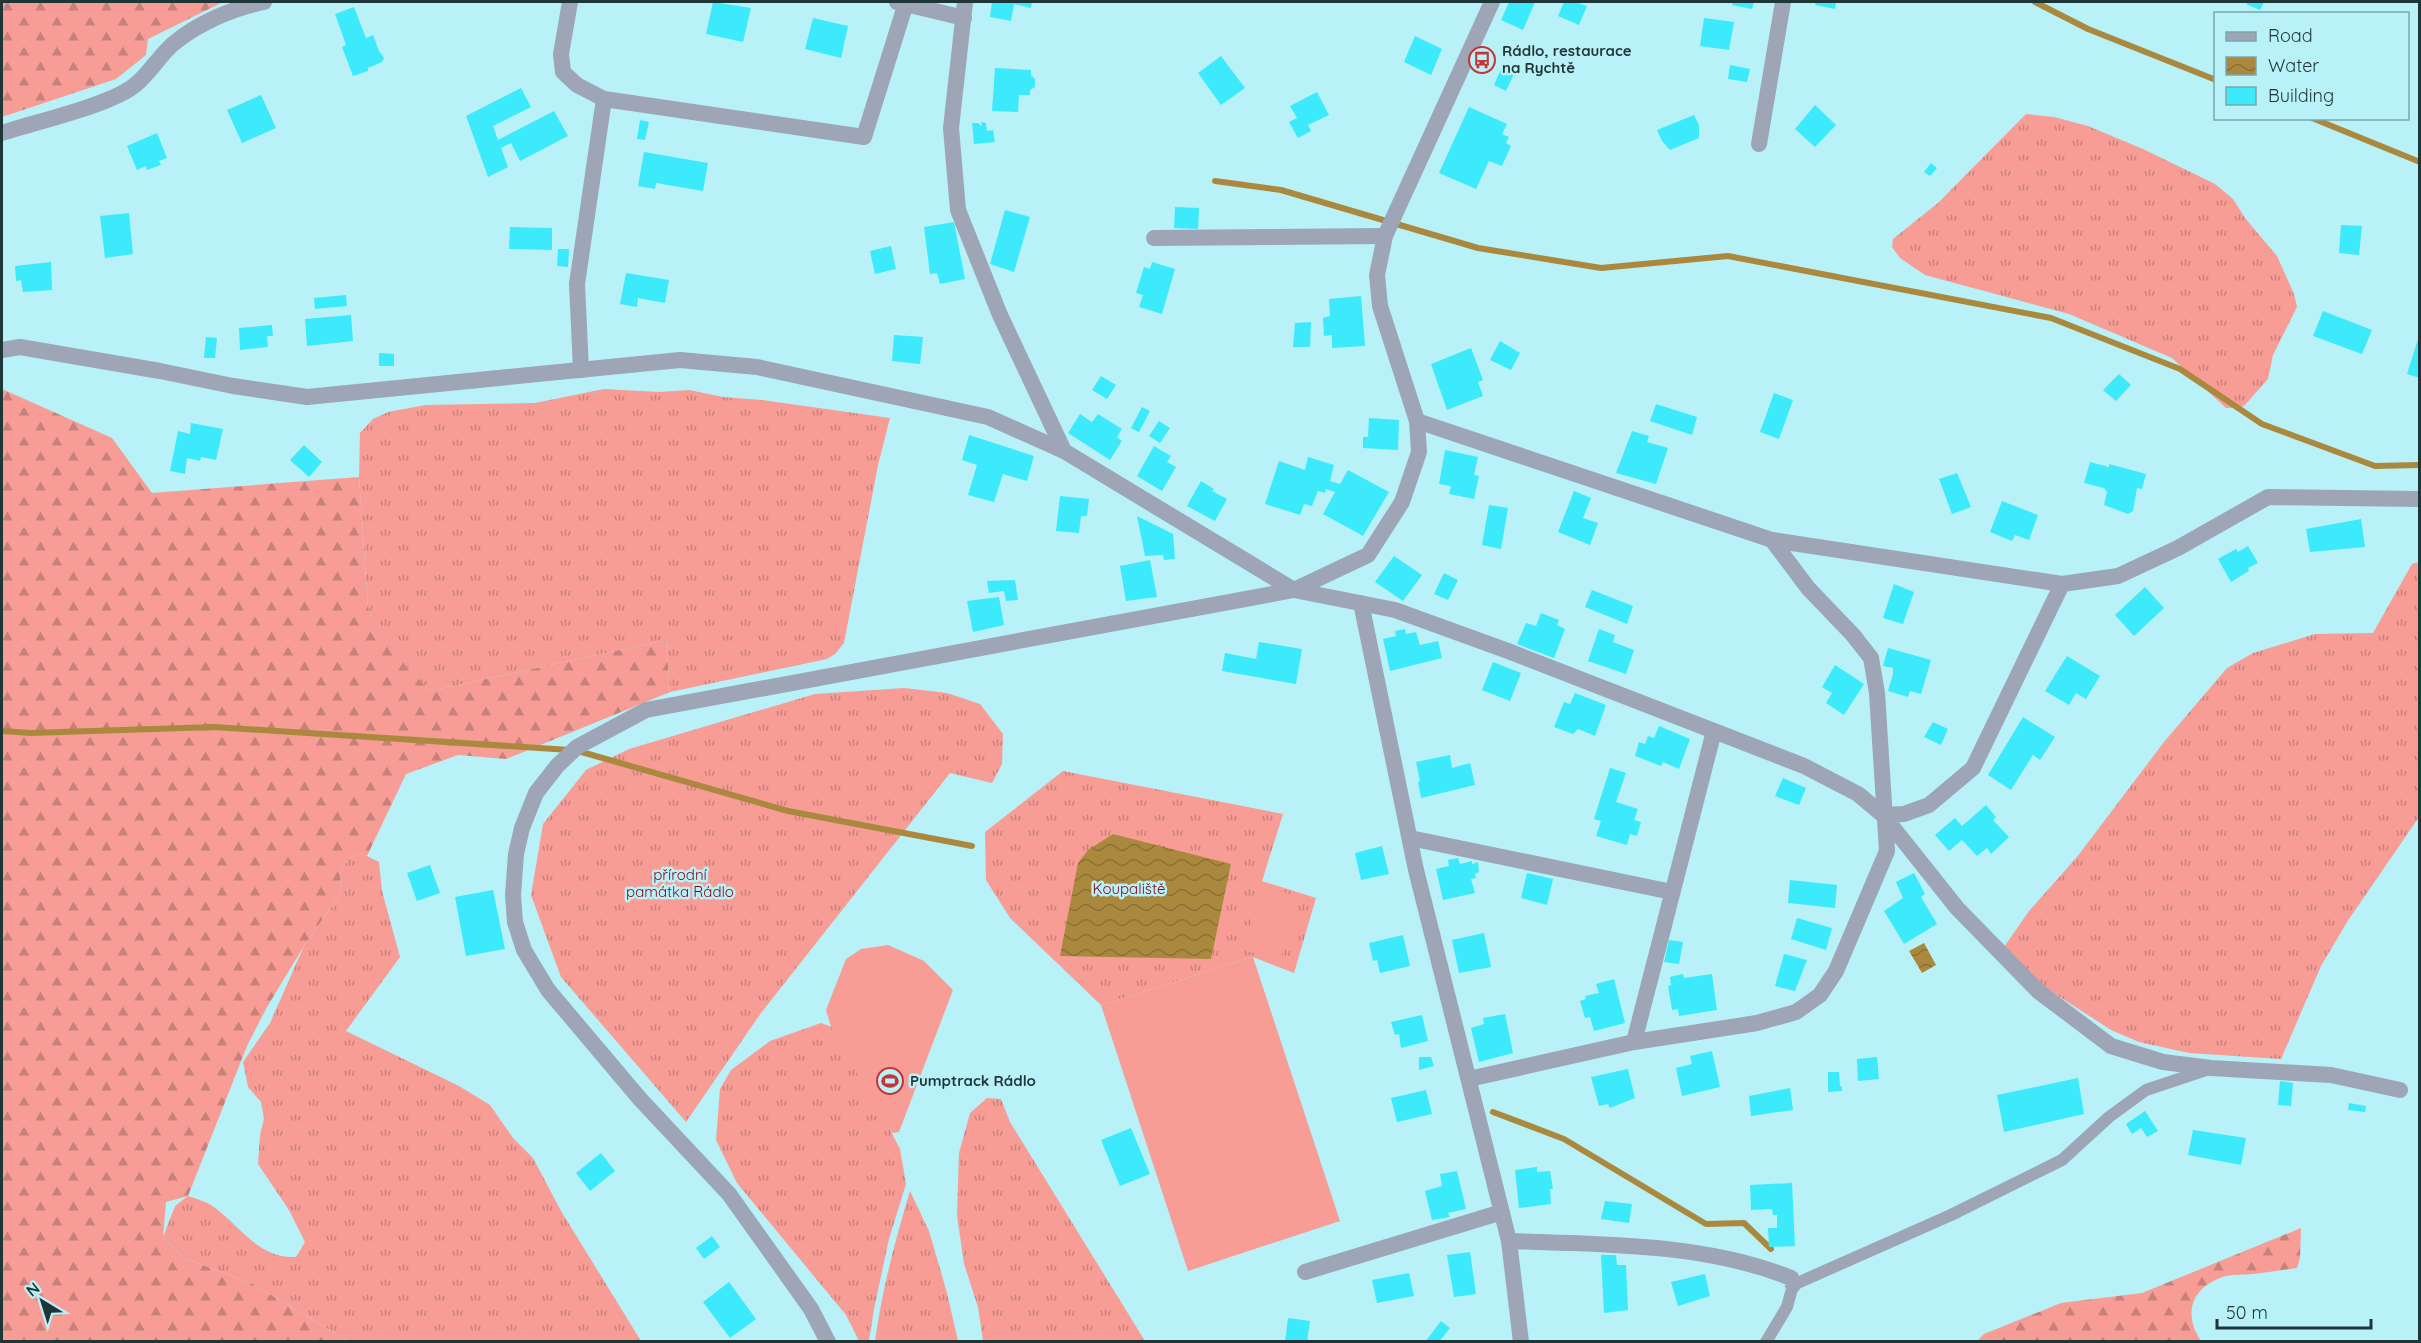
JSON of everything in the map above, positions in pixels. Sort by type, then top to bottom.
[{"type":"street","points":[[2,133],[107,99],[135,85],[174,43],[210,21],[243,6],[264,2]]},
{"type":"street","points":[[570,2],[561,54],[563,72],[578,85],[604,99],[864,137],[902,2],[964,10],[951,129],[958,210],[1000,315],[1064,451]]},
{"type":"street","points":[[828,1341],[811,1309],[729,1194],[640,1099],[548,990],[524,950],[515,922],[513,895],[516,854],[522,828],[536,793],[557,766],[577,747],[646,710],[1294,590],[1368,555],[1402,502],[1419,452],[1417,421],[1380,306],[1377,275],[1385,236],[1492,2]]},
{"type":"street","points":[[1759,144],[1783,2]]},
{"type":"street","points":[[581,370],[577,284],[604,99]]},
{"type":"street","points":[[1154,238],[1385,236]]},
{"type":"street","points":[[2,350],[20,347],[233,386],[307,397],[680,360],[758,367],[988,417],[1064,451],[1294,590],[1405,614],[1804,766],[1858,794],[1883,815],[1958,908],[2038,991],[2111,1046],[2163,1062],[2211,1068],[2331,1075],[2400,1090]]},
{"type":"street","points":[[1417,421],[1772,540],[2062,584],[2118,576],[2178,548],[2268,496],[2420,499]]},
{"type":"street","points":[[1470,1079],[1634,1042],[1757,1023],[1796,1012],[1820,994],[1836,971],[1887,851],[1877,693],[1870,658],[1853,636],[1808,588],[1772,540]]},
{"type":"street","points":[[1883,815],[1904,814],[1929,805],[1973,768],[2062,584]]},
{"type":"street","points":[[1361,603],[1410,838],[1509,1241],[1521,1341]]},
{"type":"street","points":[[1634,1042],[1714,731]]},
{"type":"street","points":[[1410,838],[1672,892]]},
{"type":"street","points":[[1305,1272],[1502,1212]]},
{"type":"street","points":[[1509,1241],[1671,1249],[1765,1267],[1791,1278],[1793,1285]]},
{"type":"lane","points":[[1766,1341],[1787,1307],[1793,1285],[1951,1215],[2062,1160],[2109,1117],[2146,1090],[2211,1068]]},
{"type":"green space","points":[[2,2],[223,2],[148,39],[146,55],[116,79],[2,117]]},
{"type":"green space","points":[[2026,114],[2054,117],[2088,126],[2143,149],[2215,184],[2233,199],[2245,218],[2277,256],[2294,294],[2297,307],[2273,355],[2268,379],[2245,405],[2240,408],[2226,408],[2172,358],[2069,314],[1925,275],[1900,258],[1892,247],[1893,239],[1938,203]]},
{"type":"green space","points":[[2,389],[112,438],[152,493],[359,477],[368,607],[388,647],[430,691],[666,640],[670,692],[506,759],[458,755],[406,774],[367,856],[361,853],[350,858],[340,870],[341,893],[304,946],[267,1007],[247,1046],[188,1196],[166,1202],[163,1237],[184,1258],[251,1283],[348,1341],[2,1342]]},
{"type":"green space","points":[[604,389],[659,392],[689,390],[723,397],[762,400],[890,418],[878,465],[844,643],[835,654],[827,659],[670,692],[666,640],[430,691],[387,647],[368,607],[359,477],[360,433],[373,419],[388,412],[426,405],[535,403]]},
{"type":"green space","points":[[2419,562],[2419,817],[2347,922],[2321,966],[2281,1059],[2189,1053],[2139,1042],[2111,1030],[2040,984],[2004,947],[2029,911],[2077,857],[2164,742],[2227,668],[2253,653],[2315,634],[2373,633],[2412,564]]},
{"type":"green space","name":"přírodní památka Rádlo","points":[[904,688],[947,693],[980,704],[1003,734],[1002,764],[992,783],[950,773],[761,1013],[686,1122],[561,977],[531,895],[543,824],[586,770],[629,749],[815,694]]},
{"type":"green space","name":"Koupaliště","points":[[1063,771],[1283,814],[1262,881],[1316,898],[1294,973],[1253,957],[1101,1005],[1010,918],[986,880],[985,832]]},
{"type":"green space","points":[[361,853],[379,862],[382,891],[400,957],[346,1031],[459,1086],[490,1105],[513,1138],[533,1158],[561,1211],[641,1341],[348,1341],[251,1283],[184,1258],[163,1237],[175,1206],[188,1196],[214,1207],[251,1240],[271,1253],[296,1257],[305,1242],[289,1210],[258,1164],[260,1135],[264,1119],[261,1102],[248,1087],[243,1062],[270,1023],[304,946],[341,893],[340,870],[350,858]]},
{"type":"green space","points":[[1261,886],[1298,896],[1280,960],[1243,950]]},
{"type":"green space","name":"Pumptrack Rádlo","points":[[888,945],[924,961],[953,990],[899,1132],[892,1133],[832,1030],[826,1010],[846,959],[861,949]]},
{"type":"green space","points":[[1253,957],[1340,1221],[1188,1271],[1101,1005]]},
{"type":"green space","points":[[821,1023],[837,1029],[900,1149],[906,1184],[889,1239],[869,1341],[859,1341],[846,1315],[737,1183],[716,1140],[720,1089],[731,1070],[770,1041]]},
{"type":"green space","points":[[987,1098],[1001,1099],[1010,1122],[1145,1341],[983,1341],[978,1307],[964,1264],[957,1215],[959,1153],[970,1113]]},
{"type":"green space","points":[[910,1191],[929,1231],[958,1341],[875,1341],[881,1303]]},
{"type":"green space","points":[[2301,1228],[2300,1258],[2297,1268],[2226,1276],[2205,1286],[2198,1294],[2192,1311],[2195,1331],[2201,1341],[1977,1341],[1984,1334],[2061,1303],[2142,1293]]},
{"type":"water","points":[[1113,834],[1231,864],[1211,959],[1060,956],[1078,863],[1088,850]]},
{"type":"water","points":[[1924,943],[1936,965],[1922,973],[1909,951]]},
{"type":"building","points":[[713,2],[751,8],[743,42],[706,34]]},
{"type":"building","points":[[992,2],[1032,2],[1031,8],[1014,4],[1011,21],[990,17]]},
{"type":"building","points":[[1509,2],[1535,2],[1523,30],[1501,20]]},
{"type":"building","points":[[1564,2],[1575,2],[1587,6],[1579,25],[1558,16]]},
{"type":"building","points":[[1733,2],[1754,2],[1752,9],[1732,5]]},
{"type":"building","points":[[1816,2],[1836,2],[1835,9],[1815,5]]},
{"type":"building","points":[[2247,2],[2264,2],[2260,10],[2246,4]]},
{"type":"building","points":[[354,7],[366,38],[373,35],[384,58],[382,62],[368,68],[368,71],[353,76],[342,47],[346,45],[335,14]]},
{"type":"building","points":[[813,18],[848,26],[841,58],[805,49]]},
{"type":"building","points":[[1704,18],[1734,22],[1729,50],[1700,46]]},
{"type":"building","points":[[1415,36],[1442,49],[1431,75],[1404,62]]},
{"type":"building","points":[[1221,56],[1245,88],[1221,105],[1198,73]]},
{"type":"building","points":[[1503,64],[1516,70],[1506,91],[1494,85]]},
{"type":"building","points":[[1730,65],[1750,69],[1747,82],[1728,79]]},
{"type":"building","points":[[995,68],[1031,70],[1031,75],[1035,79],[1035,87],[1030,90],[1030,95],[1019,95],[1018,112],[992,111]]},
{"type":"building","points":[[521,88],[531,107],[493,126],[498,140],[554,111],[568,136],[520,161],[511,143],[501,148],[508,167],[488,177],[466,116]]},
{"type":"building","points":[[1317,92],[1329,115],[1308,125],[1311,131],[1298,138],[1289,122],[1297,118],[1290,106]]},
{"type":"building","points":[[261,95],[276,128],[242,143],[227,110]]},
{"type":"building","points":[[1815,105],[1836,125],[1815,147],[1795,129]]},
{"type":"building","points":[[1469,107],[1507,124],[1502,134],[1509,137],[1506,143],[1511,146],[1502,166],[1489,161],[1476,189],[1439,173]]},
{"type":"building","points":[[1694,115],[1699,125],[1699,138],[1670,150],[1662,141],[1657,130]]},
{"type":"building","points":[[640,120],[649,122],[645,140],[637,139]]},
{"type":"building","points":[[981,122],[986,123],[987,131],[993,130],[995,142],[974,144],[972,123],[982,126]]},
{"type":"building","points":[[157,133],[167,158],[159,161],[161,165],[147,170],[146,166],[137,170],[127,146]]},
{"type":"building","points":[[644,152],[708,163],[703,191],[656,183],[655,189],[638,186]]},
{"type":"building","points":[[1931,163],[1937,168],[1930,176],[1924,172]]},
{"type":"building","points":[[1175,207],[1199,208],[1198,229],[1174,228]]},
{"type":"building","points":[[1005,210],[1030,217],[1014,272],[990,264]]},
{"type":"building","points":[[129,213],[133,254],[105,258],[100,216]]},
{"type":"building","points":[[954,222],[965,279],[940,284],[937,273],[930,274],[924,227]]},
{"type":"building","points":[[2341,225],[2362,226],[2359,255],[2339,253]]},
{"type":"building","points":[[510,227],[552,228],[552,250],[509,249]]},
{"type":"building","points":[[891,246],[896,269],[875,274],[870,251]]},
{"type":"building","points":[[558,249],[569,249],[568,267],[557,266]]},
{"type":"building","points":[[51,262],[52,290],[23,292],[21,280],[16,281],[15,266]]},
{"type":"building","points":[[1152,262],[1175,269],[1162,314],[1139,307],[1143,295],[1136,293],[1144,267],[1150,269]]},
{"type":"building","points":[[626,273],[669,280],[665,303],[638,298],[637,307],[620,304]]},
{"type":"building","points":[[346,295],[347,306],[315,309],[314,298]]},
{"type":"building","points":[[1361,296],[1365,346],[1332,348],[1332,335],[1324,336],[1323,318],[1330,316],[1329,299]]},
{"type":"building","points":[[2323,311],[2372,330],[2362,354],[2313,336]]},
{"type":"building","points":[[351,315],[353,341],[307,346],[305,319]]},
{"type":"building","points":[[1311,322],[1310,347],[1293,347],[1295,323]]},
{"type":"building","points":[[272,325],[273,336],[267,336],[268,347],[240,350],[239,328]]},
{"type":"building","points":[[2420,333],[2420,378],[2407,374]]},
{"type":"building","points":[[894,335],[923,337],[920,364],[892,361]]},
{"type":"building","points":[[206,337],[217,338],[215,358],[204,358]]},
{"type":"building","points":[[1500,341],[1520,353],[1511,370],[1490,360]]},
{"type":"building","points":[[1471,348],[1483,380],[1478,382],[1483,396],[1447,410],[1431,364]]},
{"type":"building","points":[[379,353],[394,354],[394,366],[379,366]]},
{"type":"building","points":[[2119,374],[2131,385],[2116,401],[2103,390]]},
{"type":"building","points":[[1101,376],[1116,385],[1107,399],[1092,390]]},
{"type":"building","points":[[1774,393],[1793,400],[1779,439],[1760,432]]},
{"type":"building","points":[[1656,404],[1697,417],[1692,435],[1650,421]]},
{"type":"building","points":[[1142,407],[1150,411],[1139,432],[1131,428]]},
{"type":"building","points":[[1080,414],[1092,422],[1098,414],[1122,429],[1117,437],[1122,441],[1110,460],[1068,433]]},
{"type":"building","points":[[1369,418],[1399,420],[1398,450],[1363,448],[1363,437],[1368,437]]},
{"type":"building","points":[[1159,421],[1170,428],[1160,443],[1149,436]]},
{"type":"building","points":[[191,423],[223,429],[216,460],[201,457],[200,461],[187,458],[185,474],[170,471],[178,431],[190,434]]},
{"type":"building","points":[[1632,431],[1649,436],[1647,442],[1668,448],[1656,484],[1616,473]]},
{"type":"building","points":[[969,435],[1034,456],[1027,481],[1003,474],[994,502],[968,495],[977,465],[962,460]]},
{"type":"building","points":[[304,445],[322,462],[309,477],[290,460]]},
{"type":"building","points":[[1154,446],[1171,456],[1167,462],[1176,467],[1162,491],[1137,476]]},
{"type":"building","points":[[1445,450],[1478,457],[1474,475],[1479,476],[1474,499],[1449,494],[1451,486],[1439,484]]},
{"type":"building","points":[[1308,457],[1334,465],[1330,481],[1340,484],[1348,470],[1389,492],[1363,536],[1323,514],[1335,492],[1326,489],[1325,493],[1318,491],[1312,506],[1304,504],[1300,515],[1265,504],[1279,461],[1305,470]]},
{"type":"building","points":[[2090,462],[2109,467],[2109,464],[2146,474],[2142,489],[2137,488],[2133,511],[2128,514],[2104,505],[2107,492],[2104,488],[2084,483]]},
{"type":"building","points":[[1957,473],[1971,507],[1952,514],[1939,479]]},
{"type":"building","points":[[1201,481],[1214,489],[1212,491],[1227,499],[1215,521],[1187,506]]},
{"type":"building","points":[[1574,491],[1591,498],[1583,518],[1598,523],[1590,545],[1558,532]]},
{"type":"building","points":[[1060,496],[1089,499],[1087,516],[1081,516],[1079,533],[1056,531]]},
{"type":"building","points":[[2002,501],[2038,515],[2029,540],[2015,535],[2012,541],[1990,532]]},
{"type":"building","points":[[1489,505],[1508,508],[1501,549],[1482,545]]},
{"type":"building","points":[[1137,516],[1173,534],[1175,559],[1164,560],[1163,555],[1145,556]]},
{"type":"building","points":[[2361,519],[2365,547],[2310,552],[2306,529]]},
{"type":"building","points":[[2248,546],[2258,563],[2231,582],[2218,559],[2236,549],[2238,552]]},
{"type":"building","points":[[1394,556],[1422,575],[1403,601],[1375,582]]},
{"type":"building","points":[[1150,560],[1157,597],[1126,601],[1120,566]]},
{"type":"building","points":[[1444,573],[1458,580],[1448,600],[1434,594]]},
{"type":"building","points":[[1015,580],[1018,600],[1006,601],[1004,591],[989,593],[987,581]]},
{"type":"building","points":[[1894,584],[1914,592],[1903,624],[1883,618]]},
{"type":"building","points":[[2145,587],[2164,608],[2134,636],[2115,615]]},
{"type":"building","points":[[1592,590],[1633,606],[1627,624],[1585,607]]},
{"type":"building","points":[[999,597],[1004,625],[973,632],[967,601]]},
{"type":"building","points":[[1541,613],[1559,620],[1557,625],[1565,629],[1554,658],[1517,644],[1526,623],[1536,626]]},
{"type":"building","points":[[1405,629],[1406,634],[1416,632],[1420,645],[1438,641],[1442,658],[1390,671],[1383,639],[1396,636],[1395,631]]},
{"type":"building","points":[[1599,629],[1615,635],[1613,642],[1634,650],[1626,674],[1588,661]]},
{"type":"building","points":[[1259,642],[1302,649],[1296,684],[1222,671],[1225,653],[1256,659]]},
{"type":"building","points":[[1888,648],[1931,660],[1921,694],[1910,691],[1908,697],[1888,691],[1893,668],[1883,666]]},
{"type":"building","points":[[2067,656],[2100,676],[2086,699],[2076,693],[2069,705],[2045,691]]},
{"type":"building","points":[[1493,662],[1521,673],[1510,701],[1482,690]]},
{"type":"building","points":[[1835,665],[1864,684],[1844,715],[1826,703],[1832,693],[1822,687]]},
{"type":"building","points":[[1575,693],[1606,705],[1595,736],[1578,729],[1573,734],[1554,727],[1564,702],[1570,704]]},
{"type":"building","points":[[2023,717],[2055,737],[2040,760],[2033,755],[2011,790],[1988,775]]},
{"type":"building","points":[[1933,722],[1948,729],[1941,745],[1924,737]]},
{"type":"building","points":[[1659,726],[1690,739],[1679,769],[1663,762],[1661,766],[1635,756],[1639,742],[1645,744],[1648,736],[1654,738]]},
{"type":"building","points":[[1450,755],[1452,768],[1470,763],[1475,785],[1421,798],[1416,762]]},
{"type":"building","points":[[1610,768],[1626,773],[1616,802],[1638,809],[1634,820],[1641,822],[1637,836],[1630,834],[1627,845],[1596,836],[1601,821],[1594,819]]},
{"type":"building","points":[[1783,778],[1806,788],[1799,805],[1775,796]]},
{"type":"building","points":[[1986,805],[1996,817],[1993,820],[2009,837],[1991,854],[1987,848],[1977,856],[1962,840],[1949,851],[1935,835],[1955,818],[1962,826]]},
{"type":"building","points":[[1382,846],[1389,874],[1361,880],[1355,853]]},
{"type":"building","points":[[1458,858],[1460,864],[1478,862],[1479,872],[1475,874],[1476,878],[1471,879],[1475,893],[1443,900],[1436,869],[1449,866],[1448,860]]},
{"type":"building","points":[[430,865],[440,893],[417,901],[407,873]]},
{"type":"building","points":[[1527,873],[1553,879],[1547,905],[1521,898]]},
{"type":"building","points":[[1914,873],[1925,894],[1921,897],[1937,924],[1904,944],[1884,911],[1903,898],[1896,882]]},
{"type":"building","points":[[1790,880],[1837,885],[1835,908],[1788,903]]},
{"type":"building","points":[[493,890],[505,949],[466,956],[455,897]]},
{"type":"building","points":[[1797,918],[1832,928],[1826,950],[1791,939]]},
{"type":"building","points":[[1484,933],[1491,967],[1459,973],[1452,940]]},
{"type":"building","points":[[1403,935],[1410,966],[1380,973],[1377,960],[1373,961],[1369,943]]},
{"type":"building","points":[[1669,940],[1683,942],[1679,964],[1664,962]]},
{"type":"building","points":[[1784,954],[1807,960],[1795,991],[1775,986]]},
{"type":"building","points":[[1683,974],[1684,978],[1712,974],[1717,1010],[1679,1016],[1678,1009],[1672,1010],[1668,986],[1671,985],[1670,977]]},
{"type":"building","points":[[1614,979],[1625,1023],[1594,1031],[1590,1017],[1585,1018],[1580,1001],[1586,999],[1585,996],[1599,993],[1596,984]]},
{"type":"building","points":[[1505,1014],[1513,1053],[1479,1062],[1471,1028],[1484,1024],[1483,1018]]},
{"type":"building","points":[[1422,1015],[1428,1041],[1401,1048],[1399,1034],[1395,1035],[1391,1022]]},
{"type":"building","points":[[1712,1051],[1720,1087],[1682,1096],[1676,1068],[1692,1064],[1690,1056]]},
{"type":"building","points":[[1419,1057],[1431,1057],[1434,1066],[1419,1070]]},
{"type":"building","points":[[1877,1057],[1879,1079],[1858,1081],[1857,1059]]},
{"type":"building","points":[[1628,1069],[1635,1098],[1610,1108],[1608,1104],[1599,1106],[1591,1077]]},
{"type":"building","points":[[1828,1072],[1839,1072],[1842,1091],[1828,1092]]},
{"type":"building","points":[[2078,1078],[2084,1114],[2004,1132],[1997,1095]]},
{"type":"building","points":[[2280,1081],[2293,1083],[2291,1106],[2278,1105]]},
{"type":"building","points":[[1790,1088],[1793,1110],[1751,1116],[1749,1096]]},
{"type":"building","points":[[1426,1090],[1432,1114],[1397,1122],[1391,1098]]},
{"type":"building","points":[[2349,1103],[2366,1106],[2365,1112],[2348,1110]]},
{"type":"building","points":[[2145,1111],[2158,1131],[2147,1137],[2141,1128],[2132,1134],[2126,1124]]},
{"type":"building","points":[[1131,1128],[1150,1174],[1120,1186],[1101,1140]]},
{"type":"building","points":[[2193,1130],[2246,1138],[2241,1165],[2188,1155]]},
{"type":"building","points":[[601,1153],[615,1171],[590,1191],[576,1173]]},
{"type":"building","points":[[1537,1167],[1537,1172],[1550,1171],[1553,1189],[1550,1189],[1551,1204],[1519,1208],[1515,1170]]},
{"type":"building","points":[[1457,1171],[1466,1209],[1448,1213],[1450,1217],[1432,1220],[1425,1191],[1442,1186],[1440,1174]]},
{"type":"building","points":[[1792,1183],[1795,1246],[1769,1247],[1768,1228],[1777,1228],[1777,1215],[1773,1215],[1772,1209],[1751,1210],[1750,1185]]},
{"type":"building","points":[[1605,1201],[1632,1204],[1629,1223],[1601,1219]]},
{"type":"building","points":[[712,1236],[720,1247],[704,1259],[696,1248]]},
{"type":"building","points":[[1470,1252],[1476,1294],[1454,1297],[1447,1255]]},
{"type":"building","points":[[1601,1255],[1616,1255],[1617,1265],[1626,1265],[1628,1310],[1604,1313]]},
{"type":"building","points":[[1409,1273],[1414,1296],[1377,1303],[1372,1280]]},
{"type":"building","points":[[1705,1274],[1710,1296],[1678,1306],[1671,1282]]},
{"type":"building","points":[[729,1282],[756,1319],[730,1338],[703,1302]]},
{"type":"building","points":[[1288,1318],[1310,1321],[1307,1342],[1285,1342]]},
{"type":"building","points":[[1441,1321],[1450,1328],[1439,1342],[1425,1342]]},
{"type":"waterway","points":[[2035,2],[2088,29],[2214,79]]},
{"type":"waterway","points":[[2317,120],[2420,162]]},
{"type":"waterway","points":[[1215,181],[1281,190],[1478,248],[1601,268],[1728,256],[2051,318],[2180,369],[2262,424],[2375,466],[2420,465]]},
{"type":"waterway","points":[[2,731],[31,733],[214,727],[570,750]]},
{"type":"waterway","points":[[578,751],[788,811],[972,846]]},
{"type":"waterway","points":[[1493,1112],[1564,1139],[1706,1224],[1744,1223],[1771,1249]]},
{"type":"place","name":"Rádlo, restaurace na Rychtě","points":[[1482,60]]},
{"type":"place","name":"Pumptrack Rádlo","points":[[890,1081]]}]
